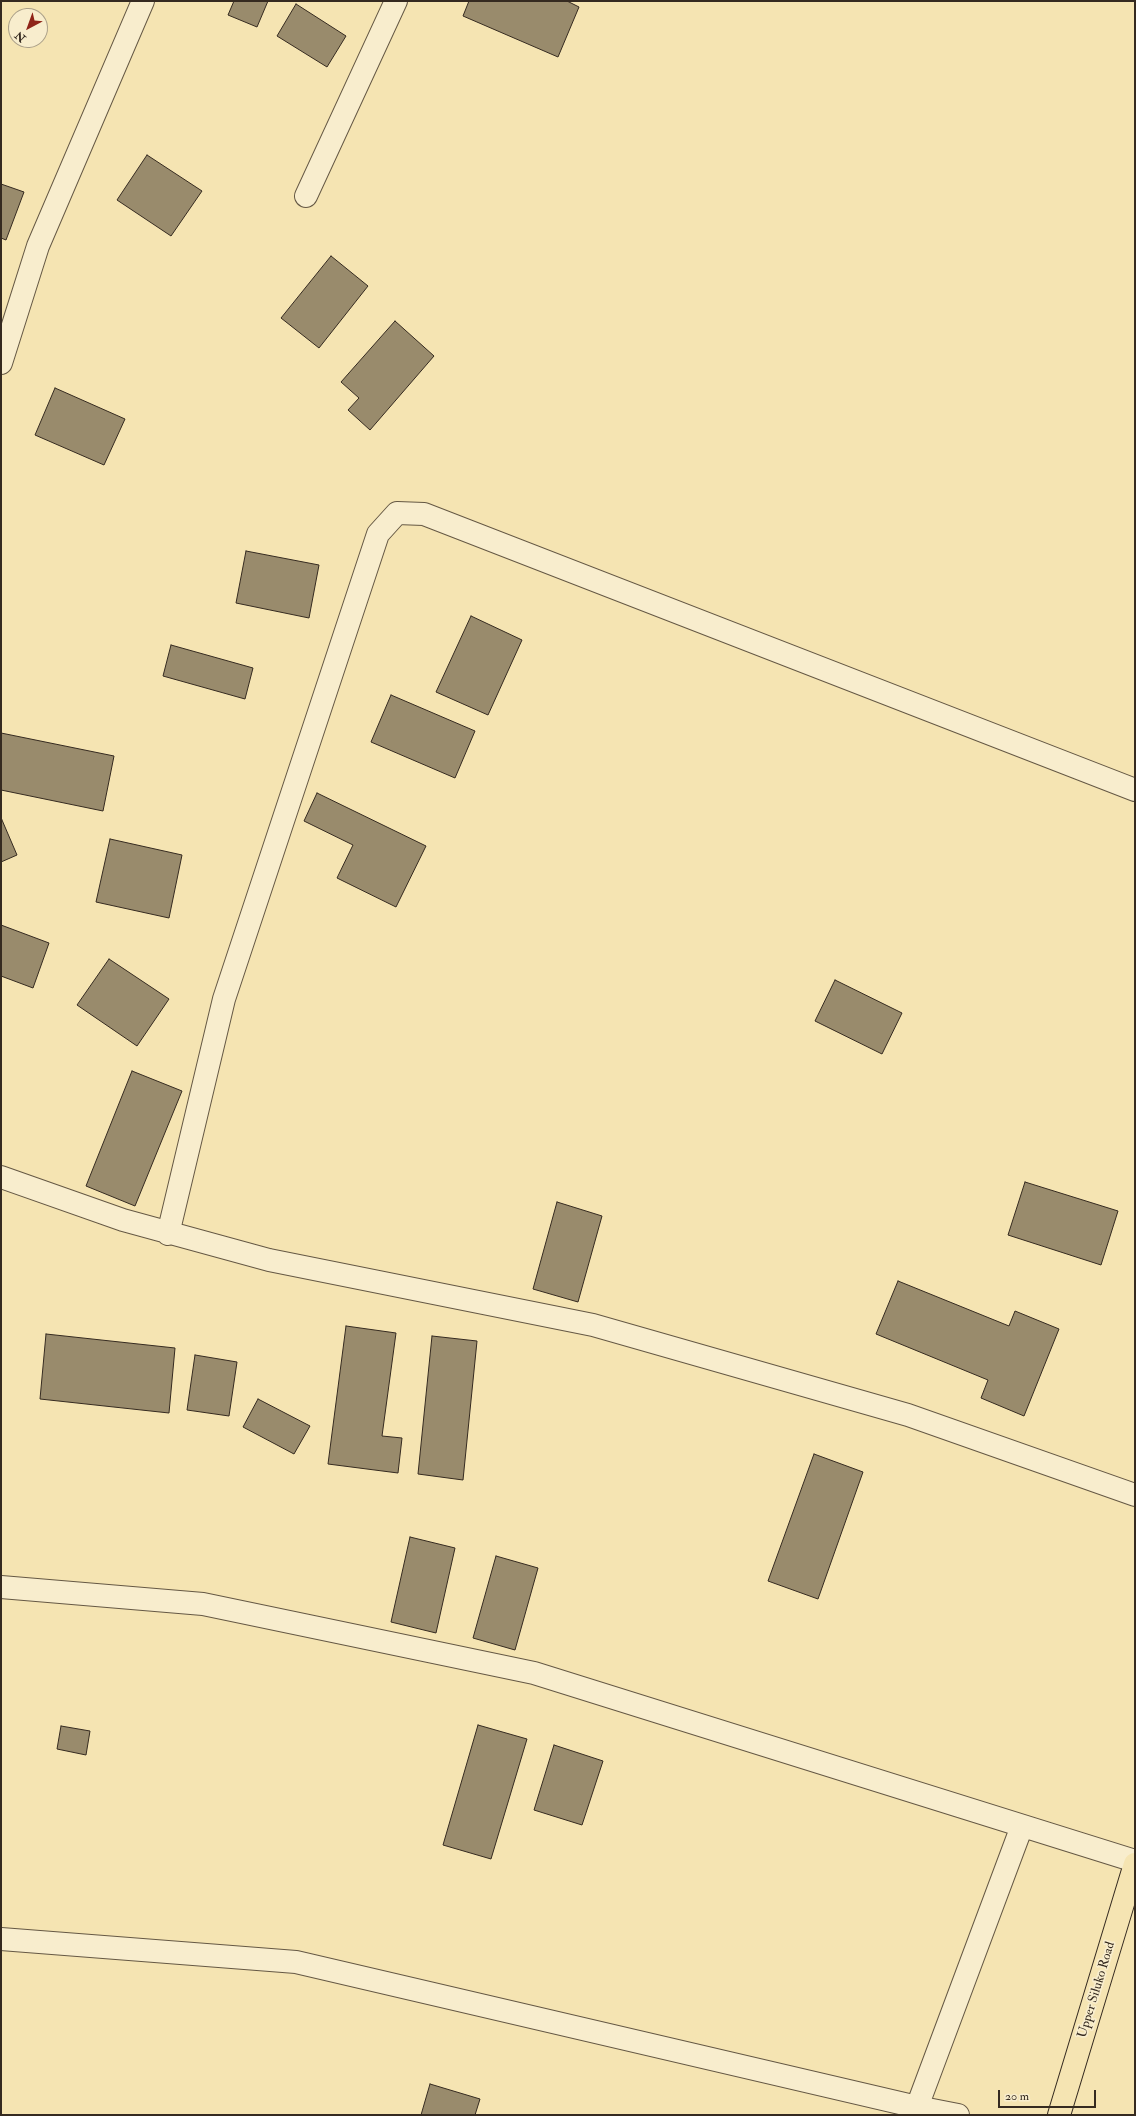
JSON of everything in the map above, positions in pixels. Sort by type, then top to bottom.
[{"type":"main road","name":"Upper Siluko Road","points":[[1059,2115],[1135,1864]]},
{"type":"street","points":[[1,363],[38,246],[143,1]]},
{"type":"street","points":[[306,196],[396,1]]},
{"type":"street","points":[[168,1234],[224,998],[378,534],[397,513],[424,514],[1135,790]]},
{"type":"street","points":[[1,1177],[123,1220],[168,1234],[270,1260],[593,1325],[908,1415],[1135,1495]]},
{"type":"street","points":[[1,1587],[203,1604],[534,1673],[1135,1861]]},
{"type":"street","points":[[916,2111],[1022,1826]]},
{"type":"street","points":[[1,1939],[296,1962],[916,2111],[958,2115]]},
{"type":"building","points":[[234,1],[268,1],[257,27],[228,15]]},
{"type":"building","points":[[469,1],[567,1],[579,7],[558,57],[463,16]]},
{"type":"building","points":[[296,4],[346,36],[327,67],[277,36]]},
{"type":"building","points":[[147,155],[202,191],[171,236],[117,200]]},
{"type":"building","points":[[1,184],[24,192],[6,240],[1,238]]},
{"type":"building","points":[[331,256],[368,286],[319,348],[281,318]]},
{"type":"building","points":[[395,321],[434,356],[370,430],[348,410],[359,398],[341,382]]},
{"type":"building","points":[[55,388],[125,419],[104,465],[35,435]]},
{"type":"building","points":[[246,551],[319,565],[309,618],[236,603]]},
{"type":"building","points":[[471,616],[522,640],[488,715],[436,692]]},
{"type":"building","points":[[171,645],[253,668],[245,699],[163,676]]},
{"type":"building","points":[[391,695],[475,731],[455,778],[371,742]]},
{"type":"building","points":[[1,733],[114,756],[103,811],[1,790]]},
{"type":"building","points":[[317,793],[426,846],[396,907],[337,878],[353,845],[304,821]]},
{"type":"building","points":[[2,820],[17,855],[1,862],[1,821]]},
{"type":"building","points":[[110,839],[182,855],[169,918],[96,902]]},
{"type":"building","points":[[1,925],[49,943],[33,988],[1,976]]},
{"type":"building","points":[[109,959],[169,999],[137,1046],[77,1005]]},
{"type":"building","points":[[835,980],[902,1013],[882,1054],[815,1021]]},
{"type":"building","points":[[132,1071],[182,1091],[135,1206],[86,1186]]},
{"type":"building","points":[[1025,1182],[1118,1211],[1101,1265],[1008,1235]]},
{"type":"building","points":[[557,1202],[602,1216],[578,1302],[533,1289]]},
{"type":"building","points":[[898,1281],[1009,1326],[1015,1311],[1059,1329],[1024,1416],[981,1398],[988,1380],[876,1334]]},
{"type":"building","points":[[346,1326],[396,1333],[382,1436],[402,1438],[398,1473],[328,1464]]},
{"type":"building","points":[[46,1334],[175,1348],[169,1413],[40,1399]]},
{"type":"building","points":[[432,1336],[477,1341],[463,1480],[418,1474]]},
{"type":"building","points":[[195,1355],[237,1362],[229,1416],[187,1410]]},
{"type":"building","points":[[258,1399],[310,1426],[294,1454],[243,1427]]},
{"type":"building","points":[[814,1454],[863,1472],[818,1599],[768,1581]]},
{"type":"building","points":[[410,1537],[455,1548],[436,1633],[391,1622]]},
{"type":"building","points":[[496,1556],[538,1568],[515,1650],[473,1638]]},
{"type":"building","points":[[478,1725],[527,1739],[491,1859],[443,1845]]},
{"type":"building","points":[[61,1726],[90,1731],[86,1755],[57,1749]]},
{"type":"building","points":[[554,1745],[603,1761],[582,1825],[534,1810]]},
{"type":"building","points":[[430,2084],[480,2099],[475,2115],[421,2115]]}]
